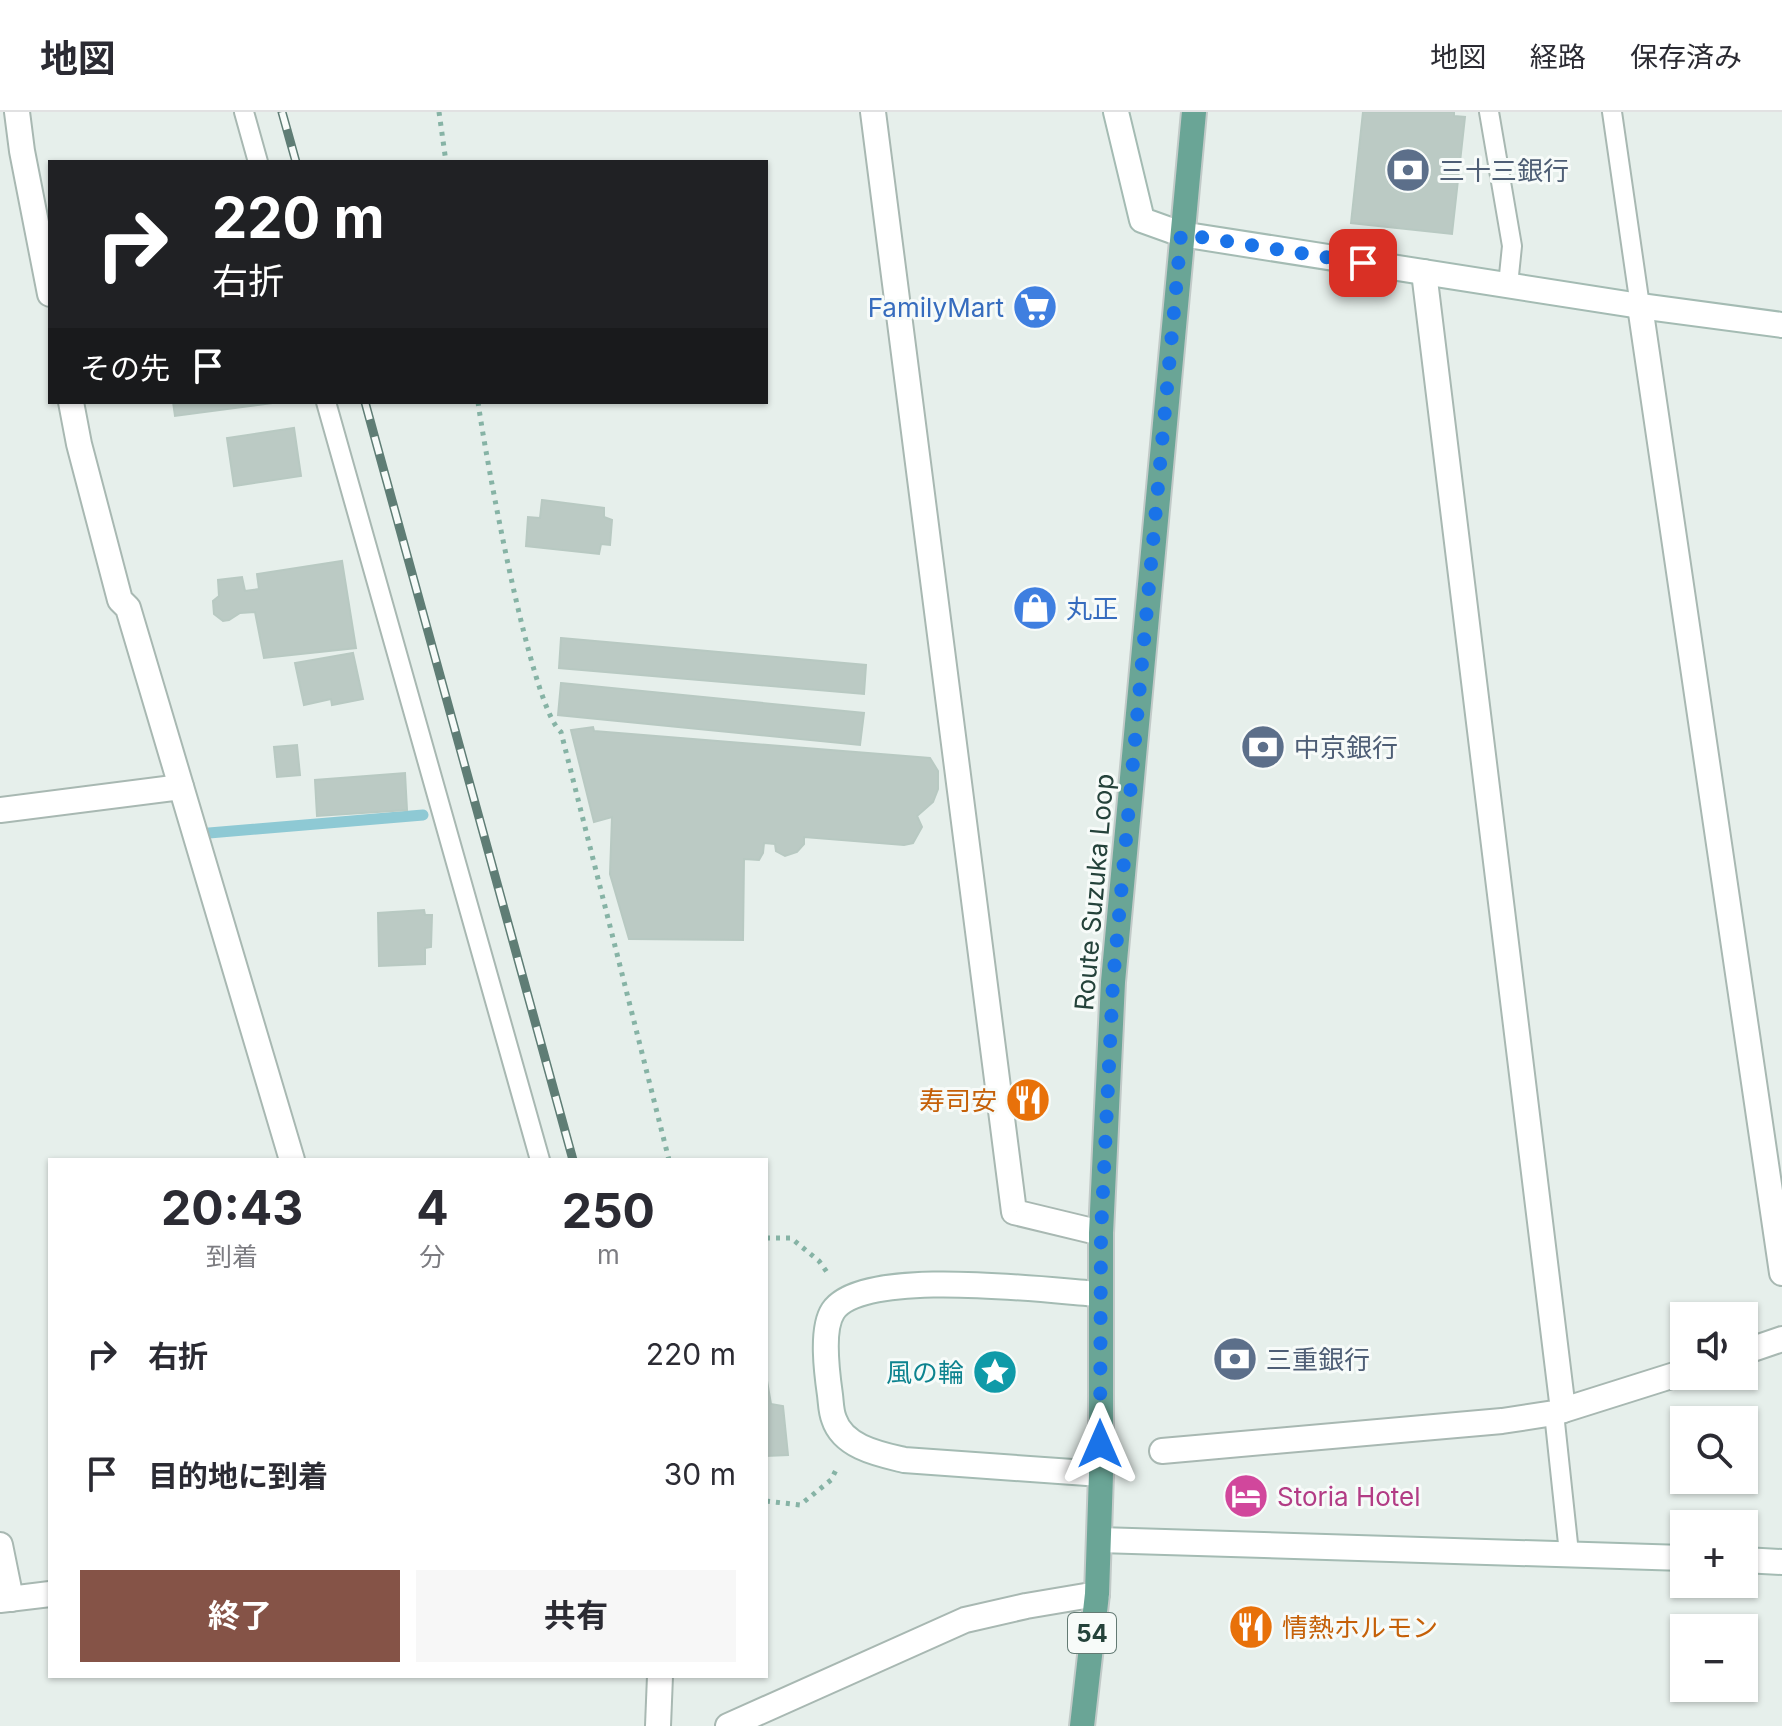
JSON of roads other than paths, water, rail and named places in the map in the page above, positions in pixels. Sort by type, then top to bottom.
[{"type":"main road","name":"Route Suzuka Loop","points":[[1082,1726],[1097,1594],[1101,1474],[1101,1233],[1113,982],[1194,112]]},
{"type":"street","points":[[17,112],[11,152],[48,287]]},
{"type":"street","points":[[873,112],[1014,1212],[1101,1233]]},
{"type":"street","points":[[1116,112],[1142,220],[1181,234],[1640,306],[1782,325]]},
{"type":"street","points":[[1424,272],[1558,1412]]},
{"type":"street","points":[[1640,306],[1782,1273]]},
{"type":"street","points":[[71,404],[120,600],[128,608],[291,1158]]},
{"type":"street","points":[[0,810],[181,787]]},
{"type":"street","points":[[1100,1294],[932,1283],[880,1288],[846,1299],[832,1312],[825,1356],[834,1421],[850,1441],[875,1453],[904,1460],[1101,1474]]},
{"type":"street","points":[[1758,1347],[1782,1339]]},
{"type":"street","points":[[1162,1451],[1502,1421],[1558,1412],[1670,1376]]},
{"type":"street","points":[[1099,1540],[1670,1557]]},
{"type":"street","points":[[0,1545],[5,1600],[48,1594]]},
{"type":"street","points":[[1758,1561],[1782,1562]]},
{"type":"street","points":[[728,1726],[965,1620],[1097,1594]]},
{"type":"street","points":[[658,1726],[660,1678]]},
{"type":"lane","points":[[244,112],[257,160]]},
{"type":"lane","points":[[1489,112],[1512,246],[1508,285]]},
{"type":"lane","points":[[1612,112],[1640,306]]},
{"type":"lane","points":[[327,404],[539,1158]]},
{"type":"lane","points":[[1558,1412],[1569,1553]]},
{"type":"waterway","points":[[209,833],[423,815]]},
{"type":"railway","points":[[282,112],[295,160]]},
{"type":"railway","points":[[366,404],[572,1158]]},
{"type":"place","name":"三十三銀行","points":[[1408,170]]},
{"type":"place","name":"FamilyMart","points":[[1035,307]]},
{"type":"place","name":"丸正","points":[[1035,608]]},
{"type":"place","name":"中京銀行","points":[[1263,747]]},
{"type":"place","name":"寿司安","points":[[1028,1100]]},
{"type":"place","name":"三重銀行","points":[[1235,1359]]},
{"type":"place","name":"風の輪","points":[[995,1372]]},
{"type":"place","name":"Storia Hotel","points":[[1246,1496]]},
{"type":"place","name":"情熱ホルモン","points":[[1251,1627]]}]
